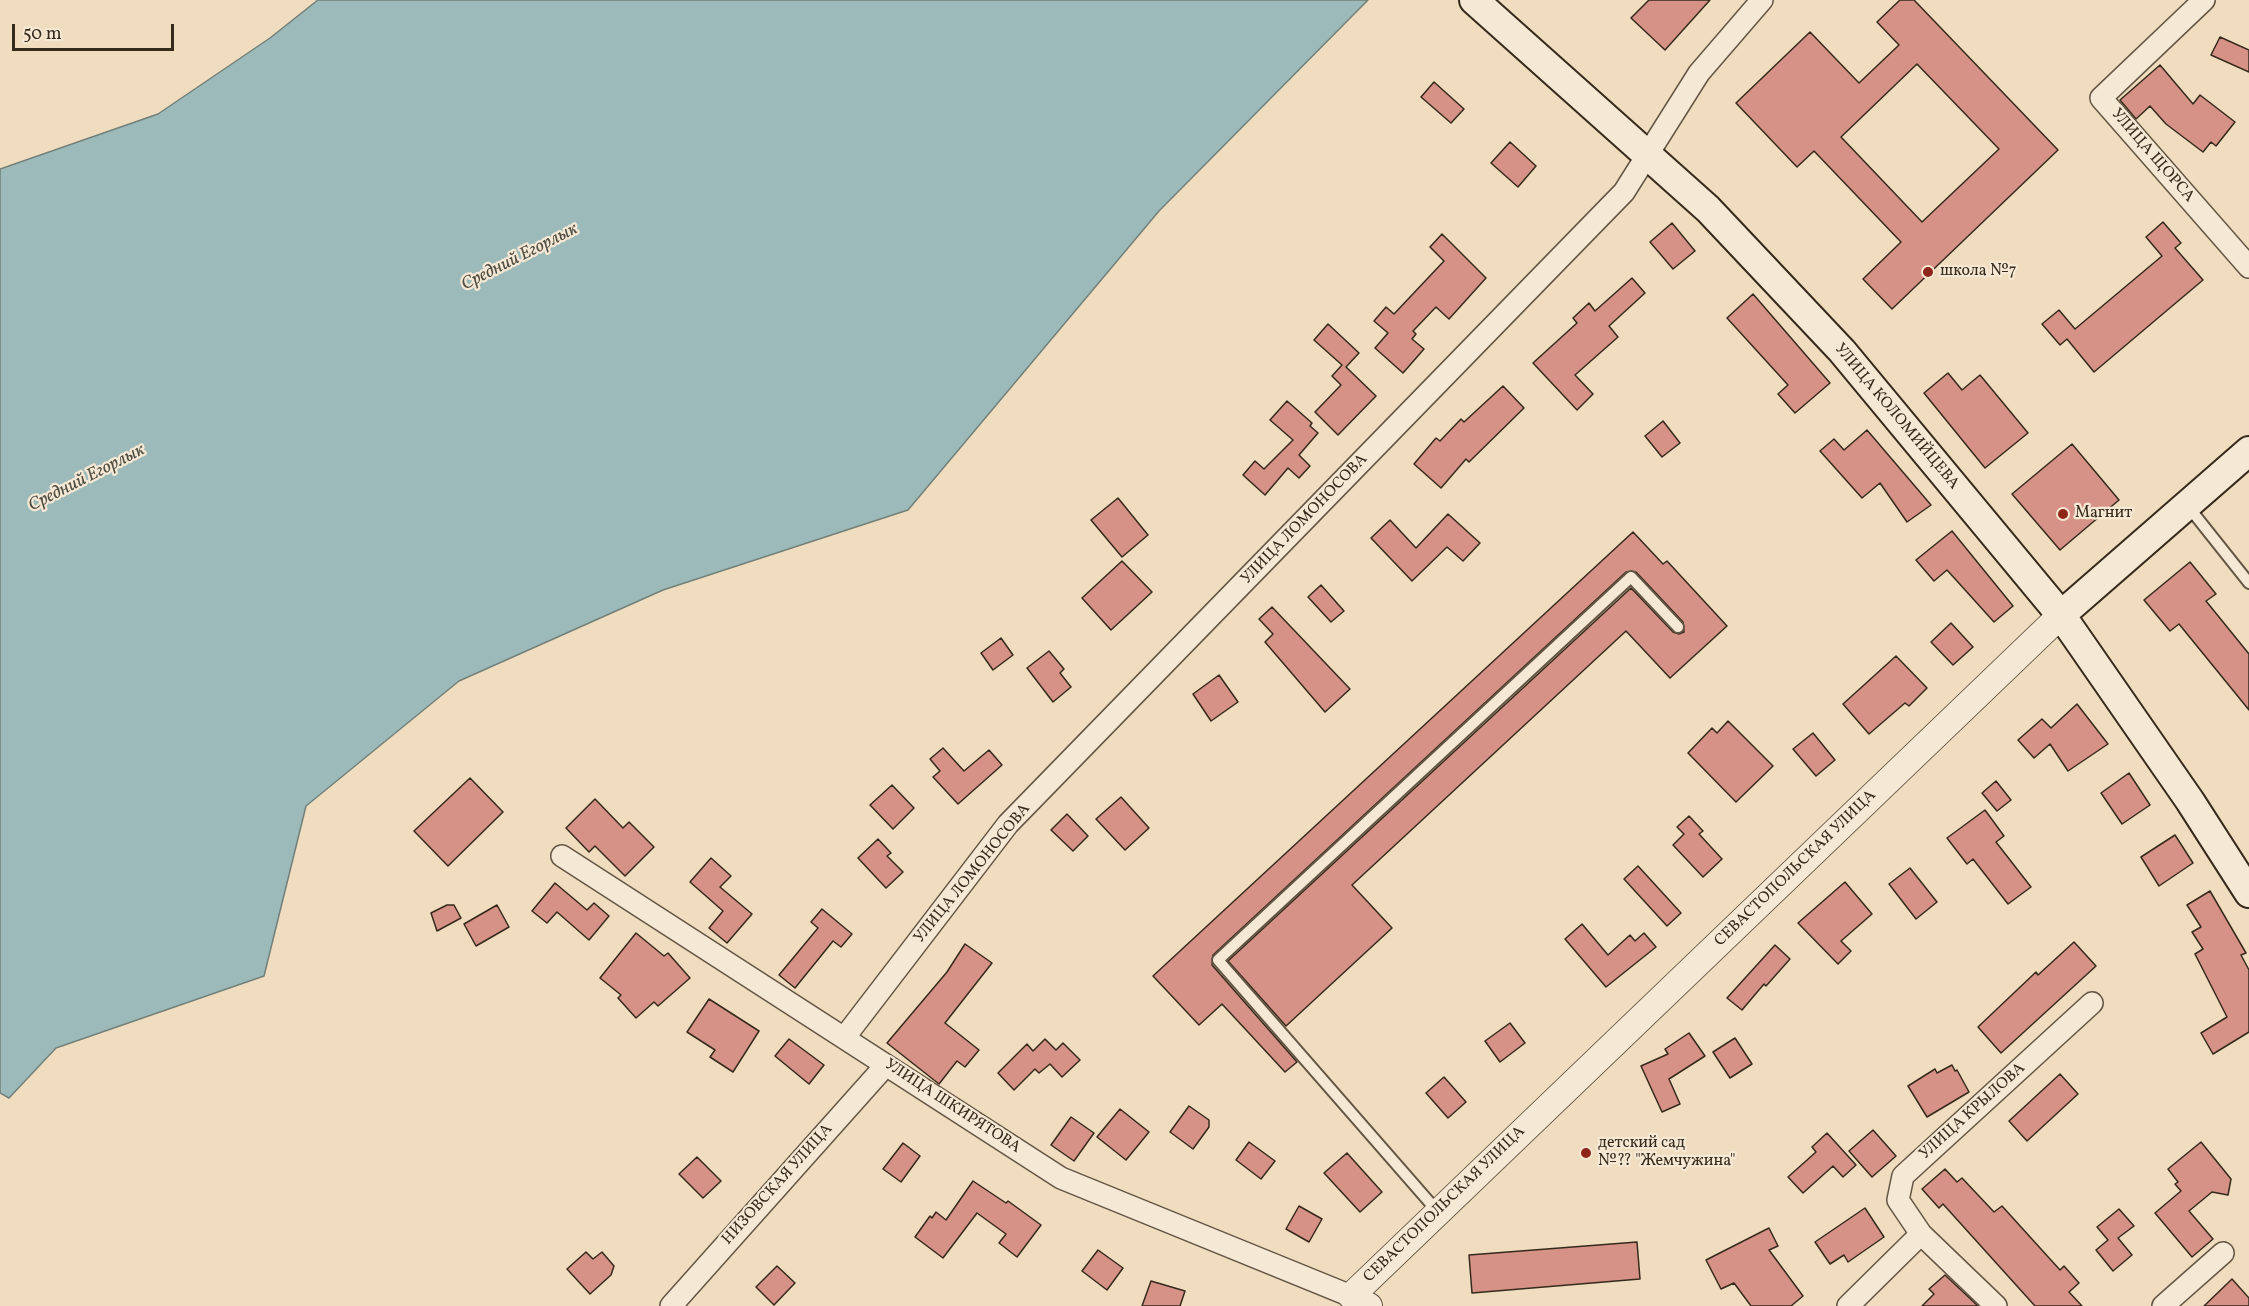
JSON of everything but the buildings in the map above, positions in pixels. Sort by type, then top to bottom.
[{"type":"main road","name":"УЛИЦА КОЛОМИЙЦЕВА","points":[[1474,0],[1708,209],[1842,351],[2061,615],[2190,801],[2249,893]]},
{"type":"main road","name":"СЕВАСТОПОЛЬСКАЯ УЛИЦА","points":[[2061,615],[2249,451]]},
{"type":"street","name":"УЛИЦА ЛОМОНОСОВА","points":[[844,1038],[1008,824],[1624,192],[1699,73],[1762,0]]},
{"type":"street","name":"УЛИЦА ЩОРСА","points":[[2204,0],[2101,99],[2249,267]]},
{"type":"street","name":"СЕВАСТОПОЛЬСКАЯ УЛИЦА","points":[[1360,1301],[1438,1212],[2061,615]]},
{"type":"street","name":"УЛИЦА ШКИРЯТОВА","points":[[562,856],[1061,1178],[1360,1301]]},
{"type":"street","name":"УЛИЦА КРЫЛОВА","points":[[1996,1306],[1921,1234],[1898,1200],[1903,1176],[2092,1003]]},
{"type":"street","name":"НИЗОВСКАЯ УЛИЦА","points":[[671,1306],[886,1065]]},
{"type":"street","points":[[1848,1306],[1921,1234]]},
{"type":"street","points":[[2163,1306],[2223,1253]]},
{"type":"lane","points":[[2187,505],[2249,583]]},
{"type":"lane","points":[[1438,1212],[1218,960],[1631,577],[1678,627]]},
{"type":"water","name":"Средний Егорлык","points":[[318,0],[1368,0],[1159,211],[908,510],[663,590],[459,681],[306,806],[264,976],[56,1048],[9,1098],[0,1093],[0,169],[158,114],[270,38]]},
{"type":"place","name":"школа №7","points":[[1928,272]]},
{"type":"place","name":"Магнит","points":[[2063,514]]},
{"type":"place","name":"детский сад №?? \"Жемчужина\"","points":[[1586,1153]]}]
